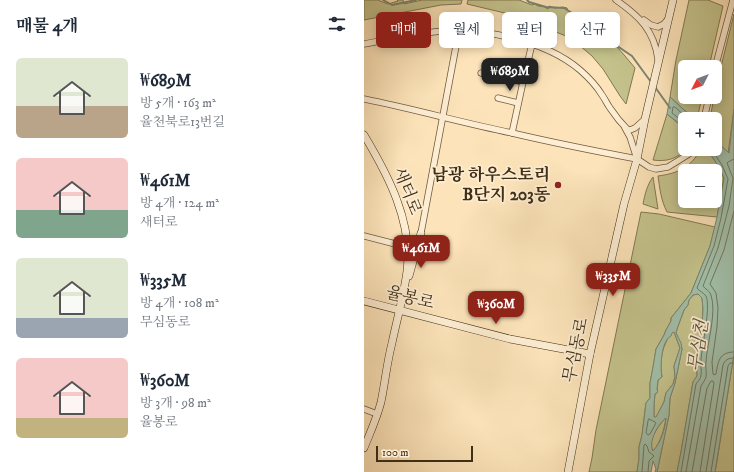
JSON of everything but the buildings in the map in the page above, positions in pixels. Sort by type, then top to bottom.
[{"type":"street","points":[[616,0],[651,25],[658,27],[664,24],[669,18]]},
{"type":"street","points":[[659,64],[673,0]]},
{"type":"street","points":[[717,60],[733,0]]},
{"type":"street","points":[[638,17],[646,26],[652,37],[659,64]]},
{"type":"street","points":[[364,44],[439,31]]},
{"type":"street","points":[[402,299],[422,233],[456,48]]},
{"type":"street","points":[[512,134],[531,48]]},
{"type":"street","points":[[541,48],[558,55],[580,70],[598,88],[609,107],[625,127],[630,130],[646,119]]},
{"type":"street","name":"무심동로","points":[[568,472],[590,354],[624,204],[637,159],[659,64]]},
{"type":"street","points":[[481,73],[523,82]]},
{"type":"street","points":[[498,98],[518,103]]},
{"type":"street","points":[[364,99],[402,106],[512,134],[637,159],[649,167],[656,169],[668,167],[686,156]]},
{"type":"street","points":[[622,122],[630,137],[637,159]]},
{"type":"street","name":"새터로","points":[[364,135],[397,200],[406,230],[407,247],[407,270],[402,299],[391,344],[382,398],[364,448]]},
{"type":"street","points":[[406,230],[411,237],[414,238],[419,237],[422,233]]},
{"type":"street","points":[[364,236],[407,247]]},
{"type":"street","name":"율봉로","points":[[364,301],[510,338],[590,354]]},
{"type":"street","points":[[364,409],[377,414]]},
{"type":"shaded area","points":[[364,0],[379,0],[388,4],[398,1],[397,0],[403,0],[404,4],[422,0],[462,0],[461,4],[441,5],[405,12],[376,12],[376,18],[364,20]]},
{"type":"shaded area","points":[[468,0],[519,0],[532,5],[535,4],[546,7],[547,9],[549,6],[555,8],[563,7],[567,8],[570,12],[565,12],[565,36],[557,32],[557,12],[502,12],[467,4]]},
{"type":"shaded area","points":[[689,0],[708,0],[723,6],[711,60],[678,60],[678,104],[700,104],[699,112],[686,112],[670,97],[676,60]]},
{"type":"shaded area","points":[[734,14],[734,109],[728,154],[722,148],[722,112],[711,112],[713,104],[722,104],[722,63]]},
{"type":"shaded area","points":[[583,48],[618,48],[635,68],[626,104],[603,69]]},
{"type":"shaded area","points":[[667,114],[678,123],[678,156],[662,161],[653,160]]},
{"type":"shaded area","points":[[696,156],[712,156],[717,164],[689,164]]},
{"type":"shaded area","points":[[678,171],[678,208],[719,208],[717,217],[667,212],[661,195],[658,176]]},
{"type":"shaded area","points":[[722,174],[724,178],[722,189]]},
{"type":"shaded area","points":[[653,177],[658,209],[643,204],[645,193]]},
{"type":"shaded area","points":[[641,212],[659,214],[715,227],[710,246],[691,293],[671,318],[671,321],[656,349],[650,383],[650,398],[646,403],[639,447],[637,472],[589,472],[596,430]]},
{"type":"shaded area","points":[[698,294],[702,298],[703,307],[697,361],[697,376],[693,382],[677,472],[657,472],[669,415],[670,398],[675,383],[682,349],[676,333],[689,300],[693,295]]},
{"type":"shaded area","points":[[672,332],[674,332],[680,348],[674,366],[675,377],[673,384],[666,393],[664,402],[656,418],[654,417],[654,404],[658,380],[662,377],[662,353]]},
{"type":"shaded area","points":[[734,354],[734,472],[715,472],[717,461]]},
{"type":"shaded area","points":[[666,418],[662,435],[653,452],[651,442],[653,436]]},
{"type":"water","points":[[670,97],[686,112],[678,112],[678,123],[667,114]]},
{"type":"water","points":[[734,109],[734,354],[715,472],[677,472],[693,382],[697,376],[697,361],[703,309],[702,298],[698,294],[693,295],[689,300],[676,333],[682,349],[675,383],[670,398],[669,415],[657,472],[655,472],[656,469],[653,461],[651,472],[637,472],[639,447],[646,403],[650,398],[650,383],[656,349],[671,321],[671,318],[691,293],[710,246],[719,208],[722,208],[722,189],[724,178],[722,174],[722,164],[717,164],[712,156],[722,156],[722,146],[729,153]],"holes":[[[674,332],[680,348],[674,366],[675,377],[673,384],[666,393],[664,402],[656,417],[654,417],[655,394],[658,391],[658,380],[662,377],[661,361],[663,349],[665,343]],[[666,418],[662,436],[653,451],[653,438],[660,424]]]},
{"type":"waterway","points":[[383,0],[392,5],[416,0]]},
{"type":"waterway","points":[[527,0],[546,7],[564,8],[585,21],[601,35],[632,56],[651,82]]},
{"type":"waterway","points":[[655,87],[670,108]]},
{"type":"place","name":"남광 하우스토리 B단지 203동","points":[[558,185]]},
{"type":"water label","name":"무심천","points":[[699,346]]}]
